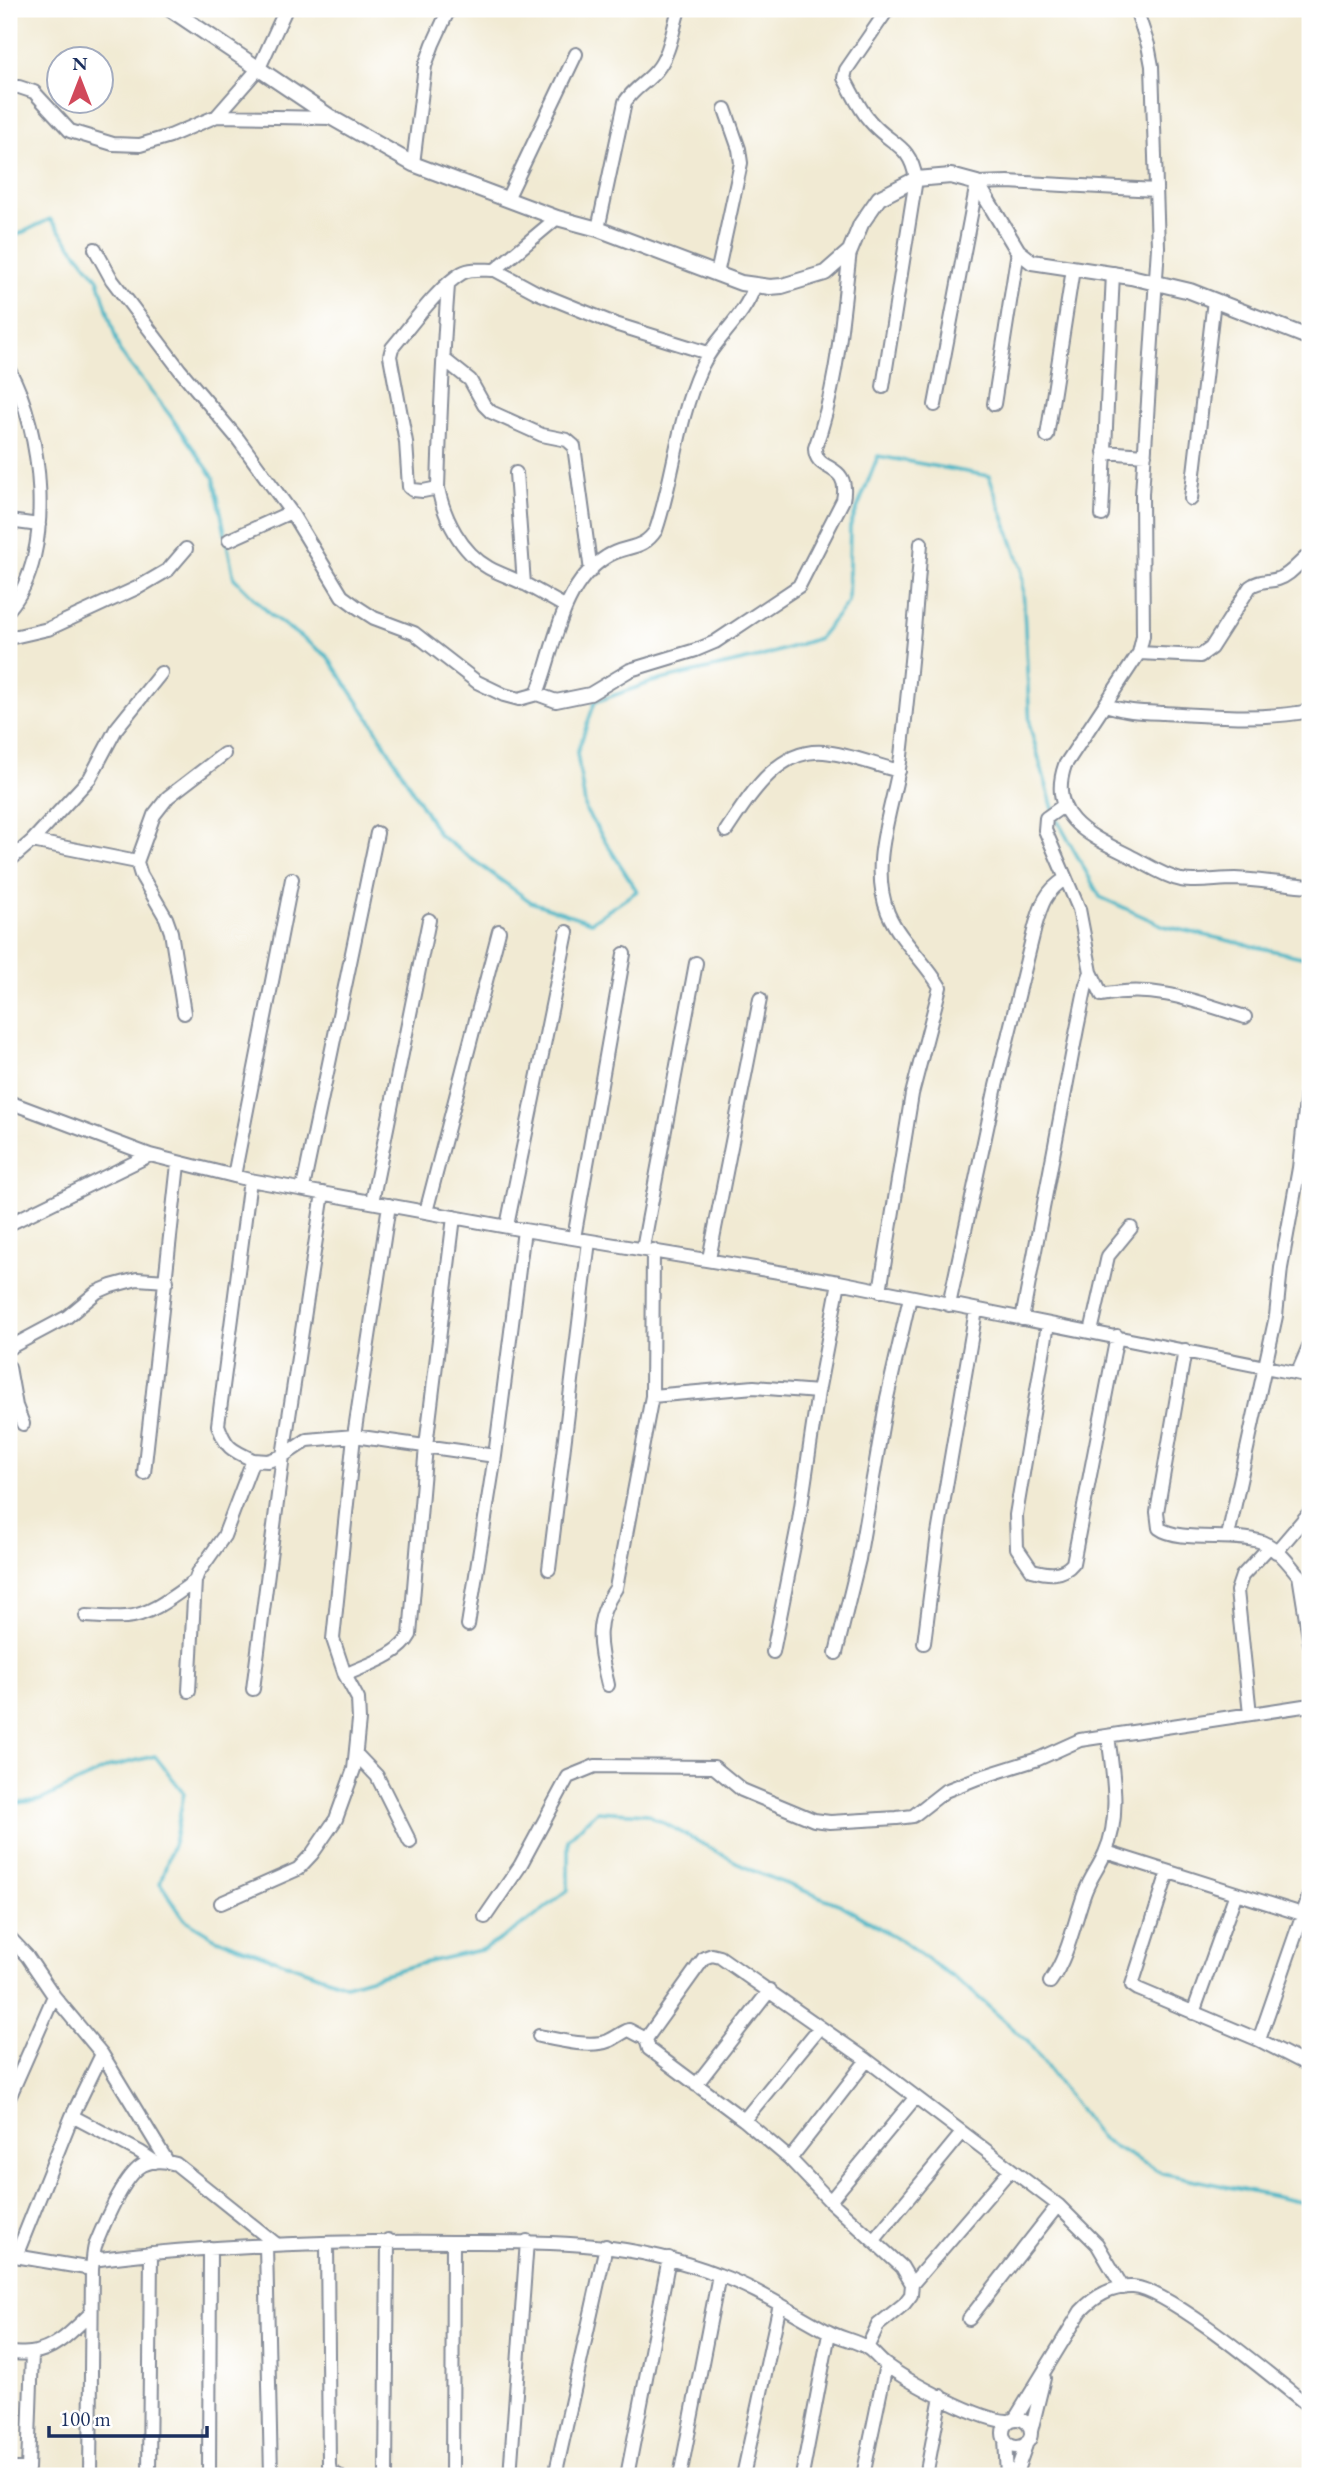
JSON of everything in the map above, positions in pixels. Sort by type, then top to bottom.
[{"type":"street","points":[[170,9],[332,118],[413,163],[556,219],[598,229],[717,274],[755,285],[782,286],[825,273],[850,251]]},
{"type":"street","points":[[217,116],[259,68],[286,9]]},
{"type":"street","points":[[413,163],[425,66],[449,9]]},
{"type":"street","points":[[598,229],[625,102],[633,89],[656,72],[663,61],[679,9]]},
{"type":"street","points":[[883,387],[916,179],[909,155],[867,118],[844,78],[888,9]]},
{"type":"street","points":[[1136,9],[1152,66],[1156,190],[1156,282],[1142,494],[1143,636],[1139,653],[1065,765],[1060,779],[1063,806],[1077,826],[1091,837],[1166,876],[1184,881],[1235,879],[1310,886]]},
{"type":"street","points":[[507,199],[576,54]]},
{"type":"street","points":[[9,87],[34,92],[70,131],[113,144],[140,145],[170,136],[217,116],[332,118]]},
{"type":"street","points":[[717,274],[741,163],[725,109]]},
{"type":"street","points":[[95,249],[112,280],[180,370],[238,439],[290,512],[342,596],[374,618],[414,633],[477,681],[504,695],[519,699],[537,694],[556,701],[590,694],[630,670],[696,650],[725,635],[799,586],[843,500],[846,487],[843,477],[819,459],[816,448],[833,388],[850,251],[862,224],[879,198],[916,179],[951,176],[977,183],[1008,182],[1156,190]]},
{"type":"street","points":[[977,183],[1018,251],[1039,264],[1156,282],[1214,300],[1310,338]]},
{"type":"street","points":[[935,405],[977,183]]},
{"type":"street","points":[[495,270],[556,219]]},
{"type":"street","points":[[994,404],[1018,251]]},
{"type":"street","points":[[1047,436],[1073,269]]},
{"type":"street","points":[[438,488],[422,491],[413,490],[409,486],[406,442],[390,356],[391,348],[448,285],[463,273],[495,270],[536,292],[615,324],[708,353]]},
{"type":"street","points":[[1102,515],[1113,274]]},
{"type":"street","points":[[448,285],[445,360],[441,384],[438,488],[457,538],[466,550],[488,567],[566,607]]},
{"type":"street","points":[[537,694],[566,607],[580,582],[606,556],[649,541],[656,530],[688,398],[708,353],[746,307],[755,285]]},
{"type":"street","points":[[1191,499],[1214,300]]},
{"type":"street","points":[[445,360],[470,380],[491,412],[542,435],[567,440],[574,446],[591,571]]},
{"type":"street","points":[[9,370],[19,388],[32,426],[39,470],[39,525],[30,569],[9,609]]},
{"type":"street","points":[[1104,452],[1145,455]]},
{"type":"street","points":[[516,474],[524,584]]},
{"type":"street","points":[[229,540],[290,512]]},
{"type":"street","points":[[9,521],[39,525]]},
{"type":"street","points":[[880,1291],[912,1094],[940,987],[902,938],[888,913],[881,888],[880,866],[899,771],[921,543]]},
{"type":"street","points":[[9,638],[48,629],[139,587],[168,570],[186,549]]},
{"type":"street","points":[[1139,653],[1199,656],[1205,653],[1211,649],[1256,582],[1278,579],[1310,555]]},
{"type":"street","points":[[9,861],[27,846],[90,778],[116,729],[161,673]]},
{"type":"street","points":[[1105,705],[1129,713],[1234,718],[1267,718],[1310,711]]},
{"type":"street","points":[[726,831],[764,778],[786,761],[803,754],[827,752],[899,771]]},
{"type":"street","points":[[184,1013],[171,932],[137,862],[153,815],[168,797],[225,754]]},
{"type":"street","points":[[1063,806],[1046,818],[1044,824],[1079,909],[1091,972],[1102,995],[1134,990],[1152,991],[1175,995],[1245,1017]]},
{"type":"street","points":[[303,1188],[377,832]]},
{"type":"street","points":[[9,842],[137,862]]},
{"type":"street","points":[[234,1176],[292,879]]},
{"type":"street","points":[[949,1305],[996,1086],[1038,915],[1048,892],[1065,879]]},
{"type":"street","points":[[372,1202],[429,920]]},
{"type":"street","points":[[426,1212],[499,932]]},
{"type":"street","points":[[507,1226],[567,932]]},
{"type":"street","points":[[574,1238],[624,954]]},
{"type":"street","points":[[608,1685],[600,1648],[602,1610],[616,1588],[652,1396],[648,1249],[696,964]]},
{"type":"street","points":[[1022,1319],[1077,1028],[1091,972]]},
{"type":"street","points":[[709,1259],[760,999]]},
{"type":"street","points":[[1228,1536],[1276,1316],[1281,1268],[1299,1168],[1310,1062]]},
{"type":"street","points":[[9,1102],[150,1155],[250,1180],[524,1230],[839,1282],[1304,1374],[1310,1344]]},
{"type":"street","points":[[9,1224],[150,1155]]},
{"type":"street","points":[[145,1473],[178,1164]]},
{"type":"street","points":[[250,1180],[218,1425],[223,1441],[232,1450],[253,1460],[268,1461],[283,1456],[307,1440],[354,1436],[495,1456]]},
{"type":"street","points":[[253,1689],[283,1456],[323,1193]]},
{"type":"street","points":[[221,1903],[298,1869],[336,1819],[349,1786],[356,1755],[358,1699],[345,1675],[333,1639],[354,1436],[389,1205]]},
{"type":"street","points":[[345,1675],[396,1650],[405,1644],[410,1635],[426,1446],[454,1217]]},
{"type":"street","points":[[1091,1332],[1108,1256],[1132,1228]]},
{"type":"street","points":[[468,1625],[495,1456],[524,1230]]},
{"type":"street","points":[[549,1569],[589,1241]]},
{"type":"street","points":[[9,1348],[67,1317],[97,1292],[111,1286],[137,1279],[167,1281]]},
{"type":"street","points":[[773,1652],[799,1520],[818,1392],[839,1282]]},
{"type":"street","points":[[836,1653],[859,1559],[887,1398],[910,1297]]},
{"type":"street","points":[[924,1643],[938,1534],[976,1310]]},
{"type":"street","points":[[1048,1324],[1016,1515],[1017,1548],[1032,1570],[1041,1573],[1059,1573],[1067,1570],[1073,1563],[1117,1336]]},
{"type":"street","points":[[1185,1350],[1157,1521],[1159,1528],[1174,1534],[1228,1536],[1257,1541],[1273,1549],[1310,1588]]},
{"type":"street","points":[[9,1367],[16,1406],[23,1424]]},
{"type":"street","points":[[652,1396],[754,1387],[818,1392]]},
{"type":"street","points":[[189,1691],[195,1581],[224,1536],[253,1460]]},
{"type":"street","points":[[1251,1714],[1237,1591],[1242,1576],[1310,1512]]},
{"type":"street","points":[[1298,1574],[1310,1644]]},
{"type":"street","points":[[86,1616],[127,1617],[139,1614],[161,1604],[195,1581]]},
{"type":"street","points":[[485,1917],[520,1866],[568,1777],[595,1766],[714,1767],[742,1790],[814,1820],[830,1822],[880,1819],[913,1816],[945,1791],[1038,1759],[1080,1740],[1310,1704]]},
{"type":"street","points":[[1050,1982],[1062,1964],[1086,1890],[1106,1852],[1114,1821],[1113,1773],[1108,1736]]},
{"type":"street","points":[[356,1755],[377,1776],[410,1842]]},
{"type":"street","points":[[1106,1852],[1302,1914]]},
{"type":"street","points":[[1168,1872],[1132,1985],[1259,2040],[1302,2062],[1310,2063]]},
{"type":"street","points":[[1193,2012],[1236,1893]]},
{"type":"street","points":[[1259,2040],[1310,1893]]},
{"type":"street","points":[[9,1937],[27,1956],[54,1996],[102,2054],[161,2161]]},
{"type":"street","points":[[646,2039],[704,1958],[712,1955],[720,1957],[867,2060],[1058,2205],[1097,2244],[1123,2288]]},
{"type":"street","points":[[696,2085],[770,1990]]},
{"type":"street","points":[[9,2098],[54,1996]]},
{"type":"street","points":[[744,2120],[820,2027]]},
{"type":"street","points":[[539,2036],[600,2043],[629,2030],[646,2039],[649,2049],[744,2120],[790,2159],[830,2201],[902,2267],[912,2284]]},
{"type":"street","points":[[92,2269],[12,2255],[102,2054]]},
{"type":"street","points":[[790,2159],[867,2060]]},
{"type":"street","points":[[830,2201],[915,2098]]},
{"type":"street","points":[[72,2116],[140,2152],[176,2164],[271,2245],[271,2476]]},
{"type":"street","points":[[874,2240],[962,2133]]},
{"type":"street","points":[[90,2476],[94,2248],[126,2185],[142,2165],[161,2161]]},
{"type":"street","points":[[867,2348],[878,2325],[911,2295],[912,2284],[1010,2170]]},
{"type":"street","points":[[969,2319],[1058,2205]]},
{"type":"street","points":[[94,2255],[100,2259],[210,2248],[388,2240],[527,2241],[606,2246],[669,2258],[719,2274],[751,2288],[829,2333],[867,2348],[886,2365],[977,2414],[992,2420],[1027,2423],[1029,2436]]},
{"type":"street","points":[[386,2476],[388,2240]]},
{"type":"street","points":[[510,2476],[527,2241]]},
{"type":"street","points":[[452,2476],[453,2242]]},
{"type":"street","points":[[327,2243],[329,2465],[330,2471],[339,2476]]},
{"type":"street","points":[[555,2476],[606,2246]]},
{"type":"street","points":[[209,2476],[210,2248]]},
{"type":"street","points":[[149,2476],[151,2253]]},
{"type":"street","points":[[627,2476],[669,2258]]},
{"type":"street","points":[[680,2476],[719,2274]]},
{"type":"street","points":[[1007,2476],[1004,2437],[1006,2425],[1012,2420],[1081,2311],[1091,2300],[1106,2291],[1134,2287],[1147,2290],[1187,2313],[1310,2407]]},
{"type":"street","points":[[743,2476],[780,2304]]},
{"type":"street","points":[[9,2353],[32,2353],[49,2347],[91,2313]]},
{"type":"street","points":[[802,2476],[829,2333]]},
{"type":"street","points":[[9,2469],[29,2473],[32,2353]]},
{"type":"street","points":[[1015,2476],[1029,2436],[1048,2364]]},
{"type":"street","points":[[863,2476],[886,2365]]},
{"type":"street","points":[[926,2476],[942,2396]]},
{"type":"street","points":[[977,2414],[1015,2446],[1029,2436]]},
{"type":"waterway","points":[[9,239],[50,219],[98,279],[120,352],[169,414],[214,478],[234,578],[272,616],[327,656],[373,724],[439,835],[531,902],[591,922],[637,891],[586,811],[577,753],[595,702],[652,682],[760,657],[819,638],[848,602],[850,527],[878,456],[989,476],[1022,569],[1030,727],[1053,809]]},
{"type":"waterway","points":[[1055,816],[1100,897],[1164,926],[1310,959]]},
{"type":"waterway","points":[[9,1804],[41,1800],[109,1767],[155,1756],[184,1793],[175,1839],[160,1883],[184,1919],[215,1938],[346,1985],[485,1949],[533,1918],[568,1890],[568,1839],[597,1811],[647,1814],[751,1870],[841,1905],[905,1943],[969,1989],[1028,2042],[1102,2140],[1162,2173],[1310,2206]]}]
